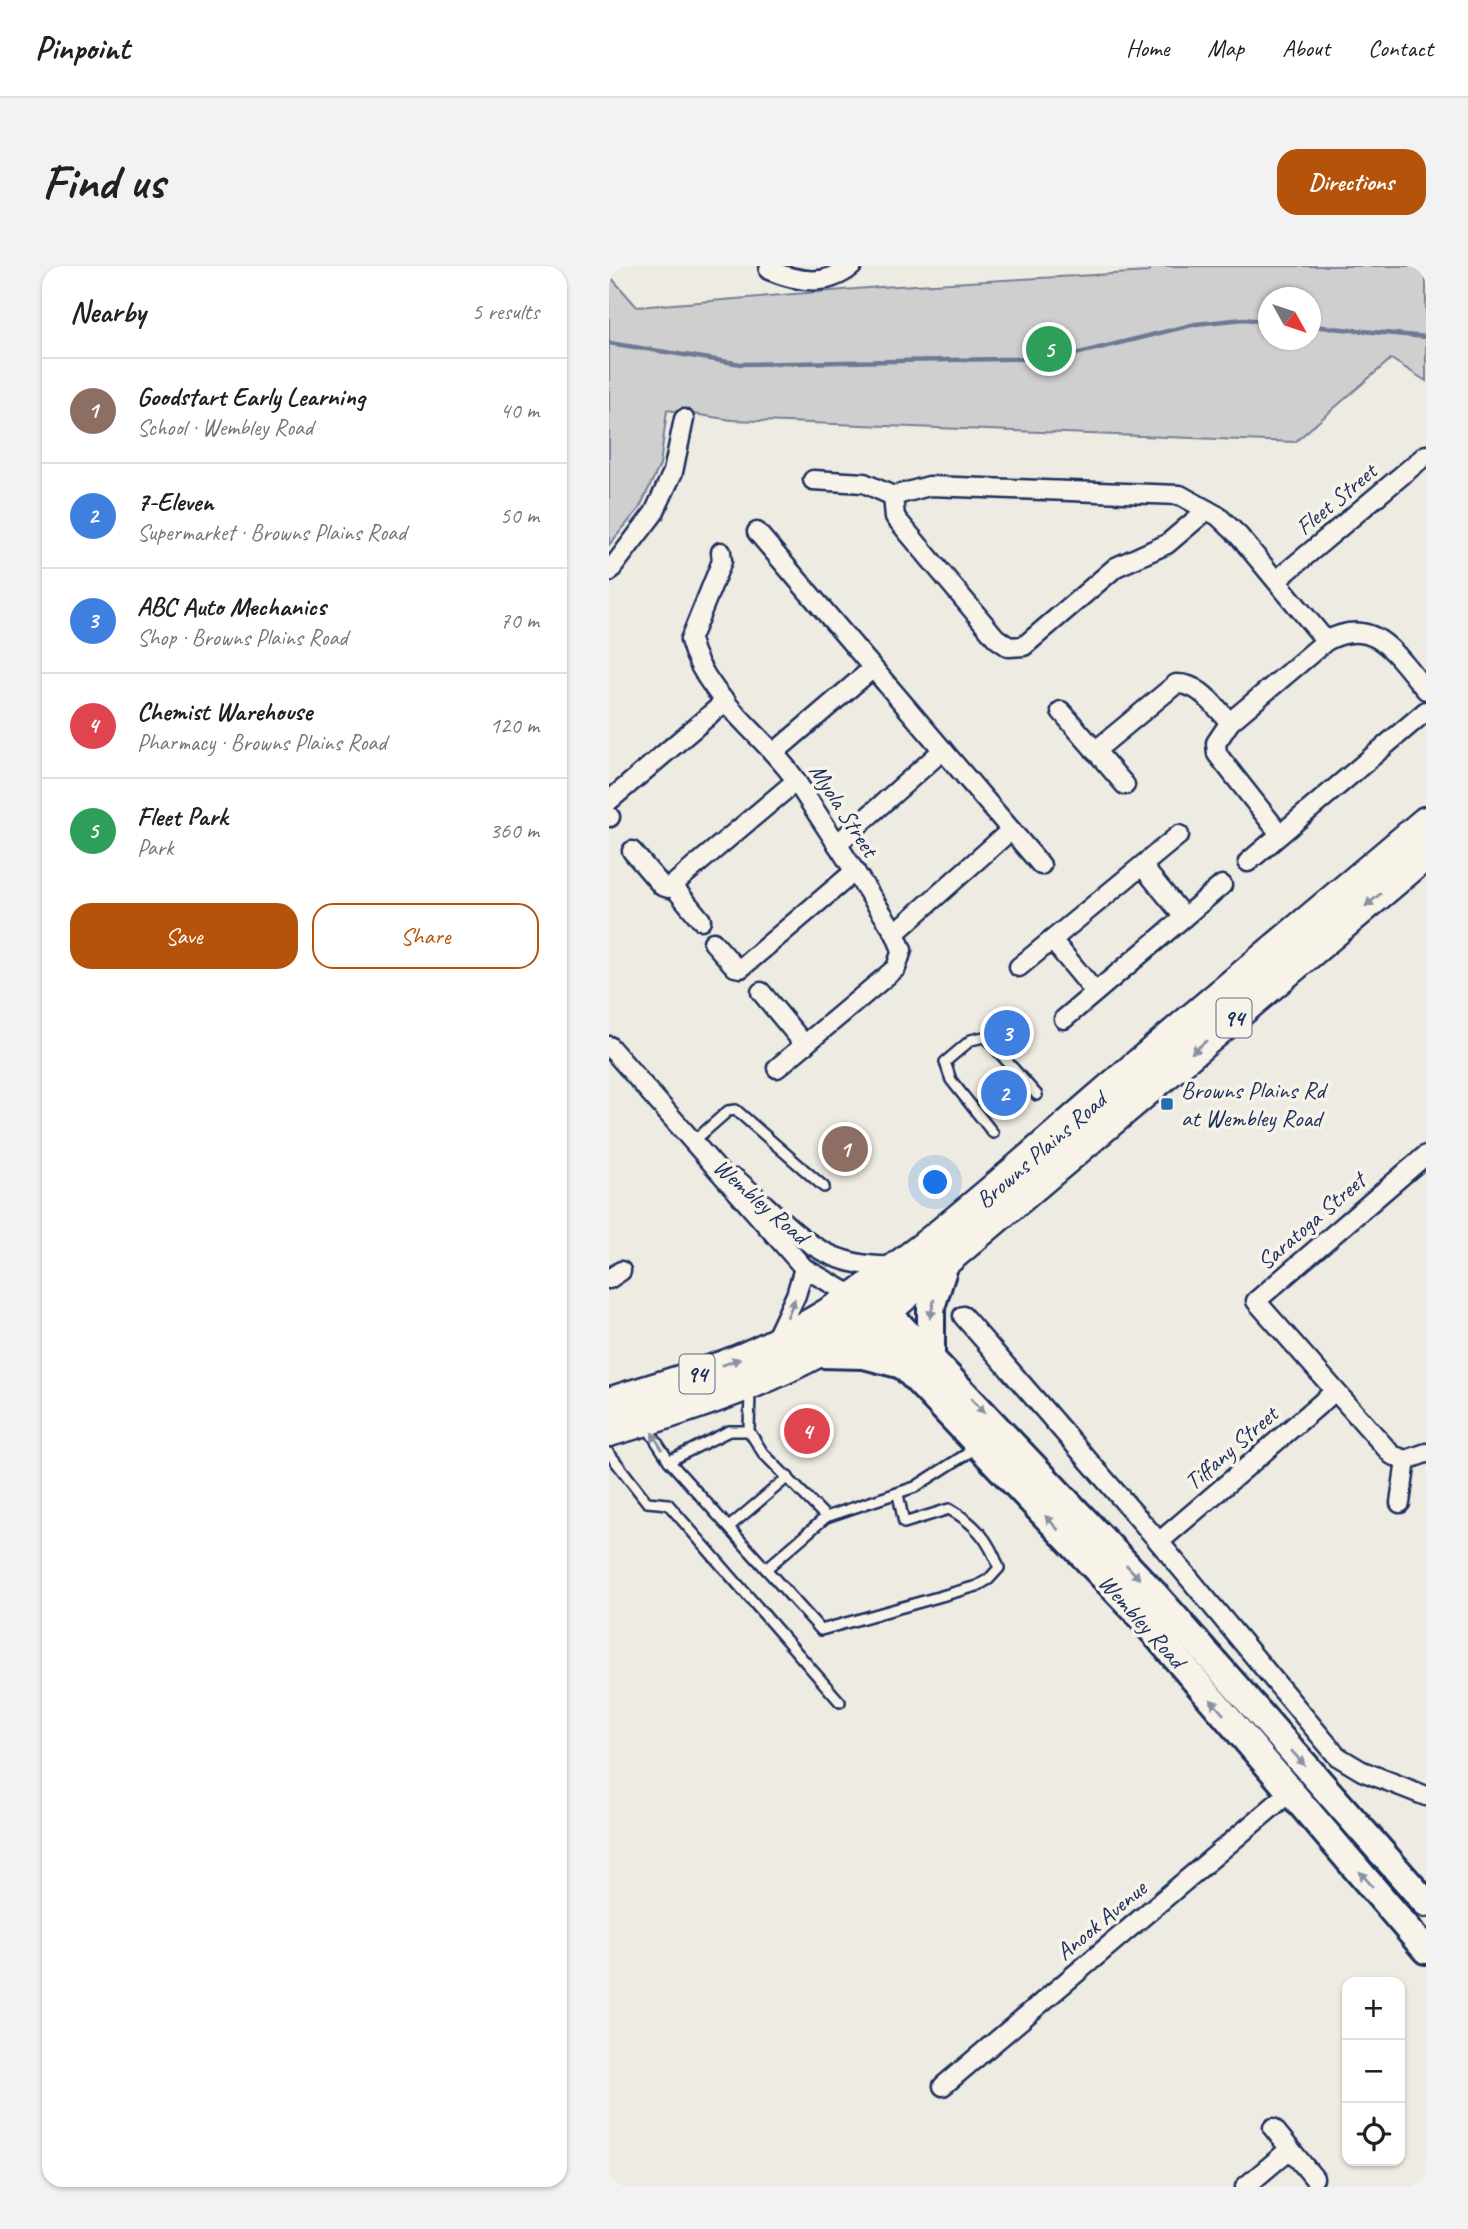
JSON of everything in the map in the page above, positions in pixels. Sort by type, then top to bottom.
[{"type":"main road","name":"Browns Plains Road","points":[[609,1431],[750,1385],[819,1354],[869,1311],[945,1263],[1422,845]]},
{"type":"main road","name":"Browns Plains Road","points":[[609,1403],[731,1363],[869,1311],[898,1266],[974,1209],[1091,1105],[1422,845]]},
{"type":"main road","points":[[869,1311],[966,1234],[989,1224]]},
{"type":"main road","points":[[819,1354],[864,1354],[919,1362],[931,1307],[945,1263]]},
{"type":"main road","name":"Wembley Road","points":[[869,1311],[1156,1596],[1425,1899]]},
{"type":"main road","name":"Wembley Road","points":[[919,1362],[980,1445],[1136,1611],[1426,1950]]},
{"type":"street","points":[[769,270],[793,280],[816,281],[841,275],[852,266]]},
{"type":"street","points":[[609,572],[654,513],[673,472],[684,419]]},
{"type":"street","name":"Fleet Street","points":[[1277,580],[1426,455]]},
{"type":"street","points":[[813,480],[864,483],[893,496],[929,486],[1180,495],[1207,510],[1239,536],[1327,641]]},
{"type":"street","points":[[893,496],[895,517],[996,638],[1009,647],[1024,646],[1117,568],[1167,544],[1207,510]]},
{"type":"street","points":[[757,532],[1041,865]]},
{"type":"street","name":"Myola Street","points":[[721,552],[722,561],[690,640],[694,653],[726,701],[775,752],[796,781],[895,933],[902,950],[896,968],[777,1068]]},
{"type":"street","points":[[1280,834],[1217,754],[1216,743],[1230,722],[1327,641],[1340,634],[1357,631],[1375,635],[1385,643],[1426,691]]},
{"type":"street","points":[[775,752],[872,668]]},
{"type":"street","points":[[1095,751],[1176,684],[1188,683],[1198,689],[1230,722]]},
{"type":"street","points":[[609,800],[726,701]]},
{"type":"street","points":[[1061,711],[1125,785]]},
{"type":"street","points":[[1248,862],[1426,711]]},
{"type":"street","points":[[837,844],[943,750]]},
{"type":"street","points":[[632,851],[662,886],[673,886],[796,781]]},
{"type":"street","points":[[895,933],[1011,831]]},
{"type":"street","points":[[1019,967],[1179,835]]},
{"type":"street","points":[[1142,866],[1184,917]]},
{"type":"street","points":[[736,967],[741,968],[751,961],[855,871]]},
{"type":"street","points":[[1064,1018],[1222,885]]},
{"type":"street","points":[[673,886],[701,920]]},
{"type":"street","points":[[1052,940],[1095,992]]},
{"type":"street","points":[[713,942],[804,1045]]},
{"type":"street","name":"Wembley Road","points":[[609,1046],[700,1146],[762,1224],[804,1268],[869,1311]]},
{"type":"street","name":"Wembley Road","points":[[700,1146],[825,1254],[856,1265],[898,1266]]},
{"type":"street","name":"Saratoga Street","points":[[1334,1392],[1256,1301],[1426,1155]]},
{"type":"street","points":[[773,1345],[796,1295],[804,1268]]},
{"type":"street","points":[[963,1316],[1159,1542],[1338,1756],[1362,1771],[1426,1796]]},
{"type":"street","points":[[1334,1392],[1392,1455],[1406,1460],[1426,1453]]},
{"type":"street","name":"Tiffany Street","points":[[1159,1542],[1334,1392]]},
{"type":"street","points":[[1400,1503],[1406,1460]]},
{"type":"street","name":"Anook Avenue","points":[[943,2086],[1290,1792]]},
{"type":"street","points":[[1399,1918],[1425,1899]]},
{"type":"street","points":[[1273,2128],[1314,2178]]},
{"type":"street","points":[[1245,2187],[1290,2149]]},
{"type":"lane","points":[[993,1133],[951,1080],[946,1062],[971,1040],[984,1037],[988,1040],[1037,1095]]},
{"type":"lane","points":[[700,1146],[728,1111],[736,1110],[824,1187]]},
{"type":"lane","points":[[750,1385],[750,1431],[763,1453],[826,1517]]},
{"type":"lane","points":[[643,1421],[669,1461],[821,1630],[977,1586],[989,1579],[999,1567],[990,1544],[966,1518],[949,1509],[904,1523],[898,1494]]},
{"type":"lane","points":[[669,1461],[729,1432],[750,1431]]},
{"type":"lane","points":[[766,1569],[826,1517],[898,1494],[928,1481],[980,1445]]},
{"type":"lane","points":[[609,1453],[647,1502],[668,1504],[840,1702]]},
{"type":"lane","points":[[729,1527],[788,1477]]},
{"type":"shaded area","points":[[1151,266],[1426,266],[1426,381],[1391,359],[1295,442],[732,420],[667,410],[660,465],[639,509],[609,545],[609,275],[637,307],[880,287],[1149,272]]},
{"type":"waterway","points":[[609,343],[741,364],[1059,358],[1196,324],[1244,319],[1258,321]]},
{"type":"waterway","points":[[1321,327],[1426,337]]},
{"type":"place","name":"Fleet Park","points":[[1049,349]]},
{"type":"place","name":"ABC Auto Mechanics","points":[[1007,1033]]},
{"type":"place","name":"7-Eleven","points":[[1004,1093]]},
{"type":"place","name":"Browns Plains Rd at Wembley Road","points":[[1167,1104]]},
{"type":"place","name":"Goodstart Early Learning","points":[[845,1149]]},
{"type":"place","name":"Chemist Warehouse","points":[[807,1431]]}]
